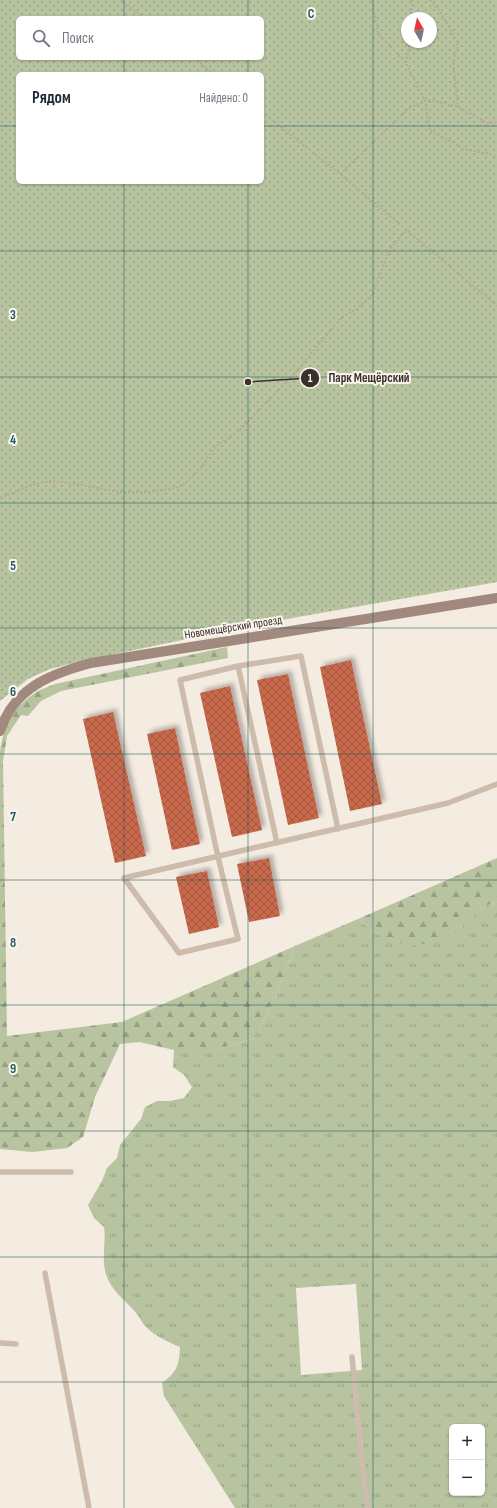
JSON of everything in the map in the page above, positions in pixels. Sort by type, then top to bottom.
[{"type":"street","name":"Новомещёрский проезд","points":[[0,731],[3,721],[12,707],[23,695],[49,676],[84,664],[497,598]]},
{"type":"lane","points":[[338,829],[301,656],[238,666],[180,680],[218,856],[238,939],[179,953],[124,878],[218,856],[338,829],[448,803],[497,784]]},
{"type":"lane","points":[[238,666],[277,843]]},
{"type":"lane","points":[[0,1172],[71,1172]]},
{"type":"lane","points":[[45,1274],[89,1508]]},
{"type":"lane","points":[[0,1343],[16,1344]]},
{"type":"lane","points":[[352,1358],[368,1508]]},
{"type":"path","points":[[121,0],[141,16]]},
{"type":"path","points":[[372,0],[378,33],[406,63],[425,101],[430,131],[468,150],[491,154],[497,157]]},
{"type":"path","points":[[411,12],[412,0]]},
{"type":"path","points":[[430,0],[439,10],[458,43],[453,62],[458,107]]},
{"type":"path","points":[[406,63],[409,48]]},
{"type":"path","points":[[196,60],[212,72]]},
{"type":"path","points":[[340,174],[409,108],[425,101],[432,100],[458,107],[489,124],[497,122]]},
{"type":"path","points":[[264,114],[407,229],[497,306]]},
{"type":"path","points":[[0,498],[31,485],[50,481],[119,492],[155,491],[175,488],[186,483],[200,470],[215,447],[242,428],[294,374],[341,318],[358,308],[372,295],[390,249],[407,229]]},
{"type":"green space","points":[[0,0],[497,0],[497,582],[264,623],[81,661],[50,669],[28,679],[0,701]]},
{"type":"green space","points":[[227,647],[228,658],[61,691],[41,701],[28,716],[21,715],[7,736],[3,761],[7,1036],[122,1022],[295,946],[275,997],[255,1038],[215,1050],[174,1050],[139,1042],[120,1044],[95,1097],[83,1137],[67,1148],[32,1152],[0,1149],[0,753],[1,743],[10,718],[27,699],[39,690],[55,684]]},
{"type":"green space","points":[[497,858],[497,901],[480,909],[448,940],[410,946],[378,935],[358,919]]},
{"type":"green space","points":[[497,901],[497,1508],[235,1508],[164,1396],[162,1383],[174,1372],[178,1364],[180,1347],[153,1333],[143,1324],[137,1314],[110,1283],[104,1264],[104,1227],[94,1218],[88,1205],[102,1181],[107,1168],[117,1158],[120,1145],[141,1119],[145,1107],[157,1101],[170,1101],[184,1098],[192,1087],[184,1075],[173,1067],[174,1050],[215,1050],[255,1038],[275,997],[295,946],[358,919],[378,935],[448,940],[480,909]],"holes":[[[356,1284],[362,1370],[301,1375],[296,1288]]]},
{"type":"building","points":[[351,660],[382,804],[350,811],[320,667]]},
{"type":"building","points":[[288,674],[319,818],[288,825],[257,680]]},
{"type":"building","points":[[230,686],[262,830],[232,837],[200,693]]},
{"type":"building","points":[[113,712],[146,856],[115,863],[83,719]]},
{"type":"building","points":[[175,728],[200,844],[172,850],[147,734]]},
{"type":"building","points":[[269,858],[280,916],[249,922],[237,864]]},
{"type":"building","points":[[207,871],[219,927],[189,934],[176,877]]},
{"type":"place","name":"Парк Мещёрский","points":[[248,382]]}]
